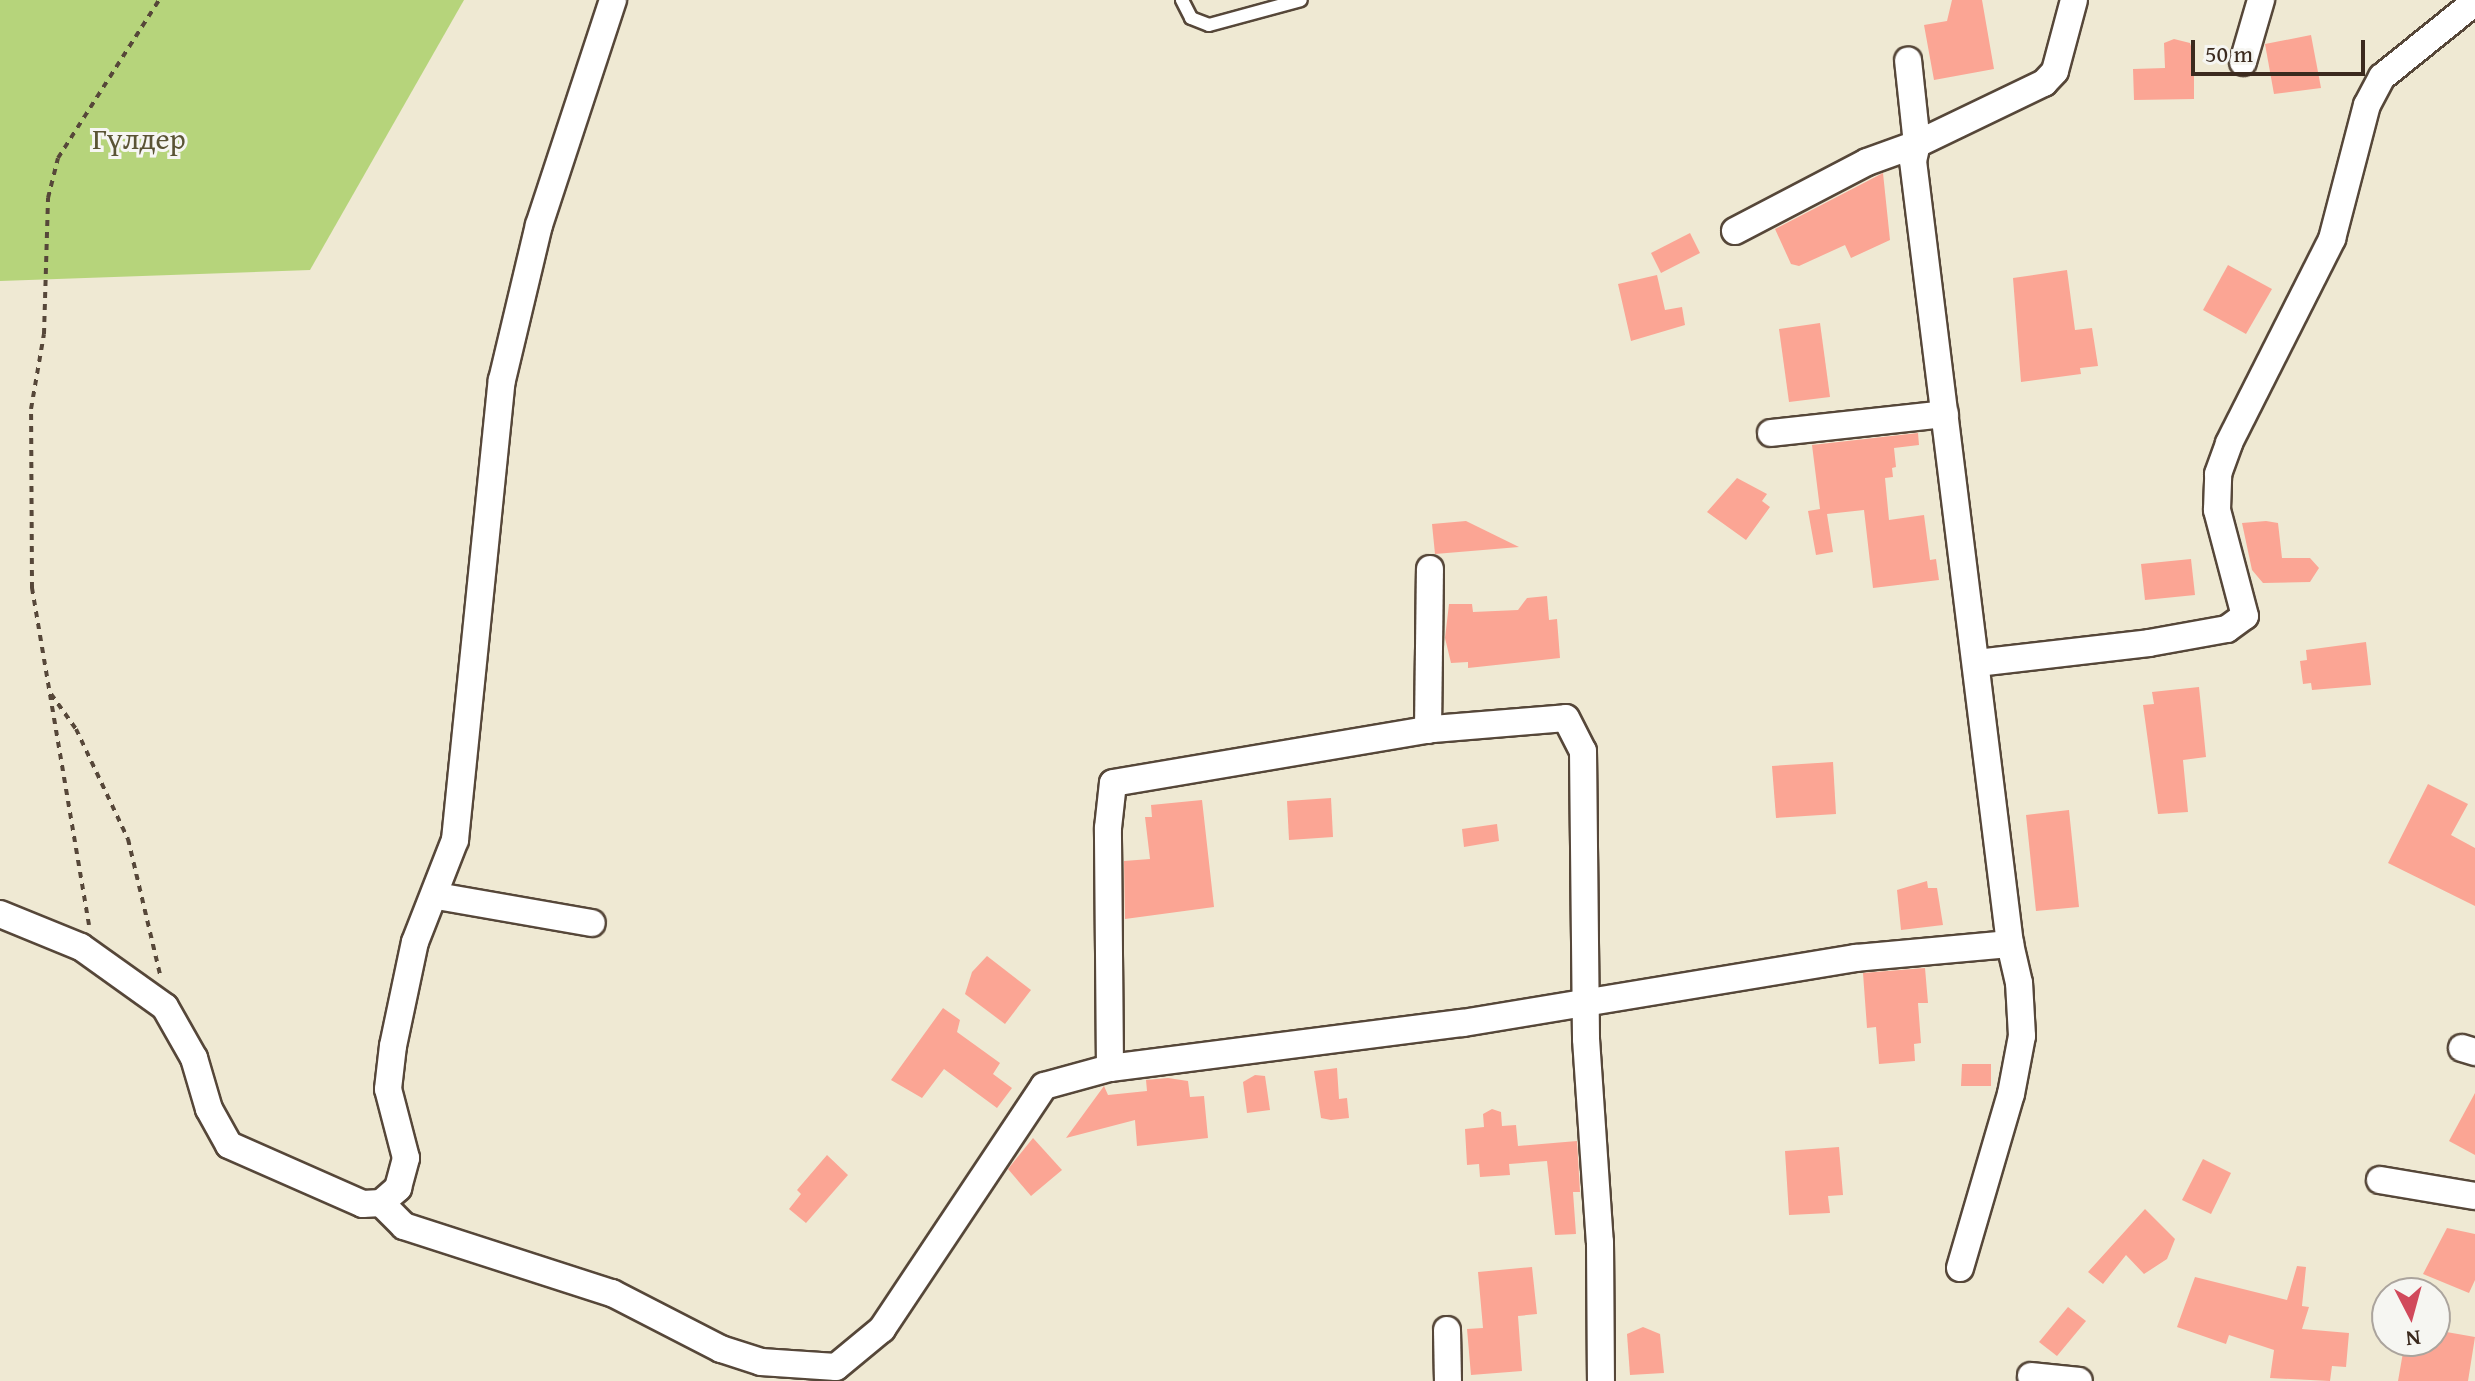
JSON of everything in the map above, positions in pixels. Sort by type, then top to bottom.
[{"type":"street","points":[[0,914],[43,929],[94,956],[165,1007],[194,1058],[209,1109],[229,1145],[331,1194],[363,1204],[381,1203],[404,1177],[406,1158],[388,1089],[393,1046],[415,942],[437,896],[455,840],[502,380],[539,225],[613,0]]},
{"type":"street","points":[[1735,231],[1867,162],[1917,144],[2044,83],[2055,71],[2074,0]]},
{"type":"street","points":[[2243,62],[2261,0]]},
{"type":"street","points":[[1977,663],[2149,643],[2227,629],[2245,616],[2217,510],[2218,474],[2229,443],[2332,239],[2367,105],[2382,77],[2475,2]]},
{"type":"street","points":[[1908,60],[1917,144],[1913,161],[2022,1036],[2011,1094],[1960,1268]]},
{"type":"street","points":[[1771,433],[1945,414]]},
{"type":"street","points":[[1428,730],[1430,569]]},
{"type":"street","points":[[1110,1068],[1108,828],[1113,783],[1428,730],[1566,718],[1583,751],[1587,1001],[1601,1381]]},
{"type":"street","points":[[437,896],[592,923]]},
{"type":"street","points":[[381,1203],[404,1226],[612,1293],[721,1349],[761,1362],[836,1367],[882,1329],[908,1294],[1044,1086],[1110,1068],[1463,1023],[1856,958],[2010,944]]},
{"type":"street","points":[[2380,1180],[2475,1196]]},
{"type":"street","points":[[1447,1330],[1448,1381]]},
{"type":"street","points":[[2031,1376],[2079,1381]]},
{"type":"lane","points":[[1182,0],[1191,18],[1209,25],[1301,0]]},
{"type":"path","points":[[94,956],[32,588],[31,409],[44,334],[48,198],[58,158],[159,0]]},
{"type":"path","points":[[49,691],[76,729],[128,839],[165,1007]]},
{"type":"green space","name":"Гүлдер","points":[[0,0],[464,0],[310,270],[0,281]]},
{"type":"building","points":[[1952,0],[1982,0],[1994,69],[1934,80],[1924,25],[1947,21]]},
{"type":"building","points":[[2311,35],[2321,88],[2274,94],[2265,44]]},
{"type":"building","points":[[2174,39],[2190,43],[2194,56],[2194,99],[2134,100],[2133,69],[2165,68],[2164,43]]},
{"type":"building","points":[[1883,173],[1890,240],[1851,258],[1845,245],[1799,266],[1791,264],[1775,229]]},
{"type":"building","points":[[1690,233],[1700,253],[1661,273],[1651,253]]},
{"type":"building","points":[[2228,265],[2272,289],[2246,334],[2203,310]]},
{"type":"building","points":[[2067,270],[2075,330],[2092,328],[2098,366],[2080,368],[2081,374],[2021,382],[2013,278]]},
{"type":"building","points":[[1657,275],[1665,310],[1682,307],[1685,325],[1631,341],[1618,284]]},
{"type":"building","points":[[1820,323],[1830,397],[1789,402],[1779,329]]},
{"type":"building","points":[[1918,433],[1919,445],[1894,448],[1896,467],[1892,468],[1893,477],[1885,478],[1889,520],[1924,515],[1930,560],[1936,559],[1939,580],[1873,588],[1864,510],[1827,514],[1833,552],[1816,555],[1808,511],[1820,509],[1812,445]]},
{"type":"building","points":[[1737,478],[1767,494],[1762,501],[1770,507],[1746,540],[1707,512]]},
{"type":"building","points":[[1466,521],[1519,547],[1435,554],[1432,524]]},
{"type":"building","points":[[2242,523],[2278,523],[2282,558],[2310,558],[2319,568],[2310,582],[2263,583],[2252,570]]},
{"type":"building","points":[[2191,559],[2195,595],[2145,600],[2141,564]]},
{"type":"building","points":[[1547,596],[1549,620],[1557,619],[1560,658],[1468,668],[1468,662],[1451,663],[1445,638],[1449,604],[1472,604],[1473,612],[1518,610],[1527,598]]},
{"type":"building","points":[[2366,642],[2371,685],[2312,690],[2311,683],[2303,684],[2300,661],[2307,660],[2306,650]]},
{"type":"building","points":[[2199,687],[2206,757],[2183,760],[2188,812],[2158,814],[2143,705],[2154,704],[2152,692]]},
{"type":"building","points":[[1833,762],[1836,814],[1776,818],[1772,766]]},
{"type":"building","points":[[2428,784],[2468,804],[2451,835],[2475,848],[2475,906],[2388,863]]},
{"type":"building","points":[[1331,798],[1333,837],[1289,840],[1287,801]]},
{"type":"building","points":[[1202,800],[1214,907],[1125,919],[1124,861],[1150,859],[1145,817],[1152,817],[1151,805]]},
{"type":"building","points":[[2069,810],[2079,907],[2036,911],[2026,815]]},
{"type":"building","points":[[1497,824],[1499,841],[1464,847],[1462,829]]},
{"type":"building","points":[[1927,881],[1928,888],[1937,888],[1943,925],[1901,930],[1897,890]]},
{"type":"building","points":[[987,956],[1031,990],[1005,1024],[965,994],[972,972]]},
{"type":"building","points":[[1925,968],[1928,1003],[1918,1003],[1921,1043],[1914,1044],[1915,1061],[1879,1064],[1876,1027],[1867,1028],[1863,973]]},
{"type":"building","points":[[943,1008],[960,1020],[957,1032],[1000,1063],[993,1074],[1012,1088],[997,1108],[944,1069],[922,1098],[891,1080]]},
{"type":"building","points":[[1962,1064],[1991,1064],[1991,1086],[1961,1086]]},
{"type":"building","points":[[1337,1068],[1339,1099],[1347,1098],[1349,1118],[1321,1118],[1314,1071]]},
{"type":"building","points":[[1255,1075],[1265,1076],[1270,1110],[1247,1113],[1243,1082]]},
{"type":"building","points":[[1168,1078],[1188,1081],[1190,1097],[1204,1096],[1208,1138],[1137,1146],[1135,1120],[1066,1138],[1104,1086],[1108,1095],[1147,1091],[1146,1080]]},
{"type":"building","points":[[2475,1093],[2475,1155],[2449,1141]]},
{"type":"building","points":[[1492,1109],[1501,1112],[1502,1126],[1516,1125],[1518,1146],[1577,1141],[1580,1192],[1573,1192],[1576,1234],[1555,1235],[1547,1161],[1509,1164],[1510,1175],[1480,1177],[1479,1164],[1467,1165],[1465,1129],[1484,1127],[1483,1114]]},
{"type":"building","points":[[1033,1138],[1062,1170],[1031,1196],[1008,1169]]},
{"type":"building","points":[[1839,1147],[1843,1195],[1828,1196],[1830,1213],[1789,1215],[1785,1151]]},
{"type":"building","points":[[827,1155],[848,1175],[806,1223],[789,1209],[801,1194],[797,1190]]},
{"type":"building","points":[[2203,1159],[2231,1173],[2211,1214],[2182,1200]]},
{"type":"building","points":[[2145,1209],[2175,1239],[2167,1259],[2144,1274],[2126,1255],[2103,1284],[2088,1272]]},
{"type":"building","points":[[2447,1228],[2475,1234],[2475,1280],[2469,1293],[2451,1286],[2451,1277],[2423,1274]]},
{"type":"building","points":[[2297,1266],[2306,1267],[2302,1306],[2309,1307],[2302,1329],[2349,1333],[2346,1367],[2332,1366],[2330,1381],[2270,1378],[2274,1350],[2229,1335],[2226,1344],[2177,1327],[2195,1277],[2287,1300]]},
{"type":"building","points":[[1532,1267],[1537,1314],[1518,1316],[1522,1371],[1471,1375],[1467,1329],[1483,1328],[1478,1272]]},
{"type":"building","points":[[2068,1307],[2086,1321],[2057,1356],[2039,1342]]},
{"type":"building","points":[[1643,1327],[1660,1334],[1664,1373],[1630,1375],[1627,1334]]},
{"type":"building","points":[[2451,1333],[2475,1337],[2468,1381],[2398,1381],[2402,1357],[2451,1357]]}]
